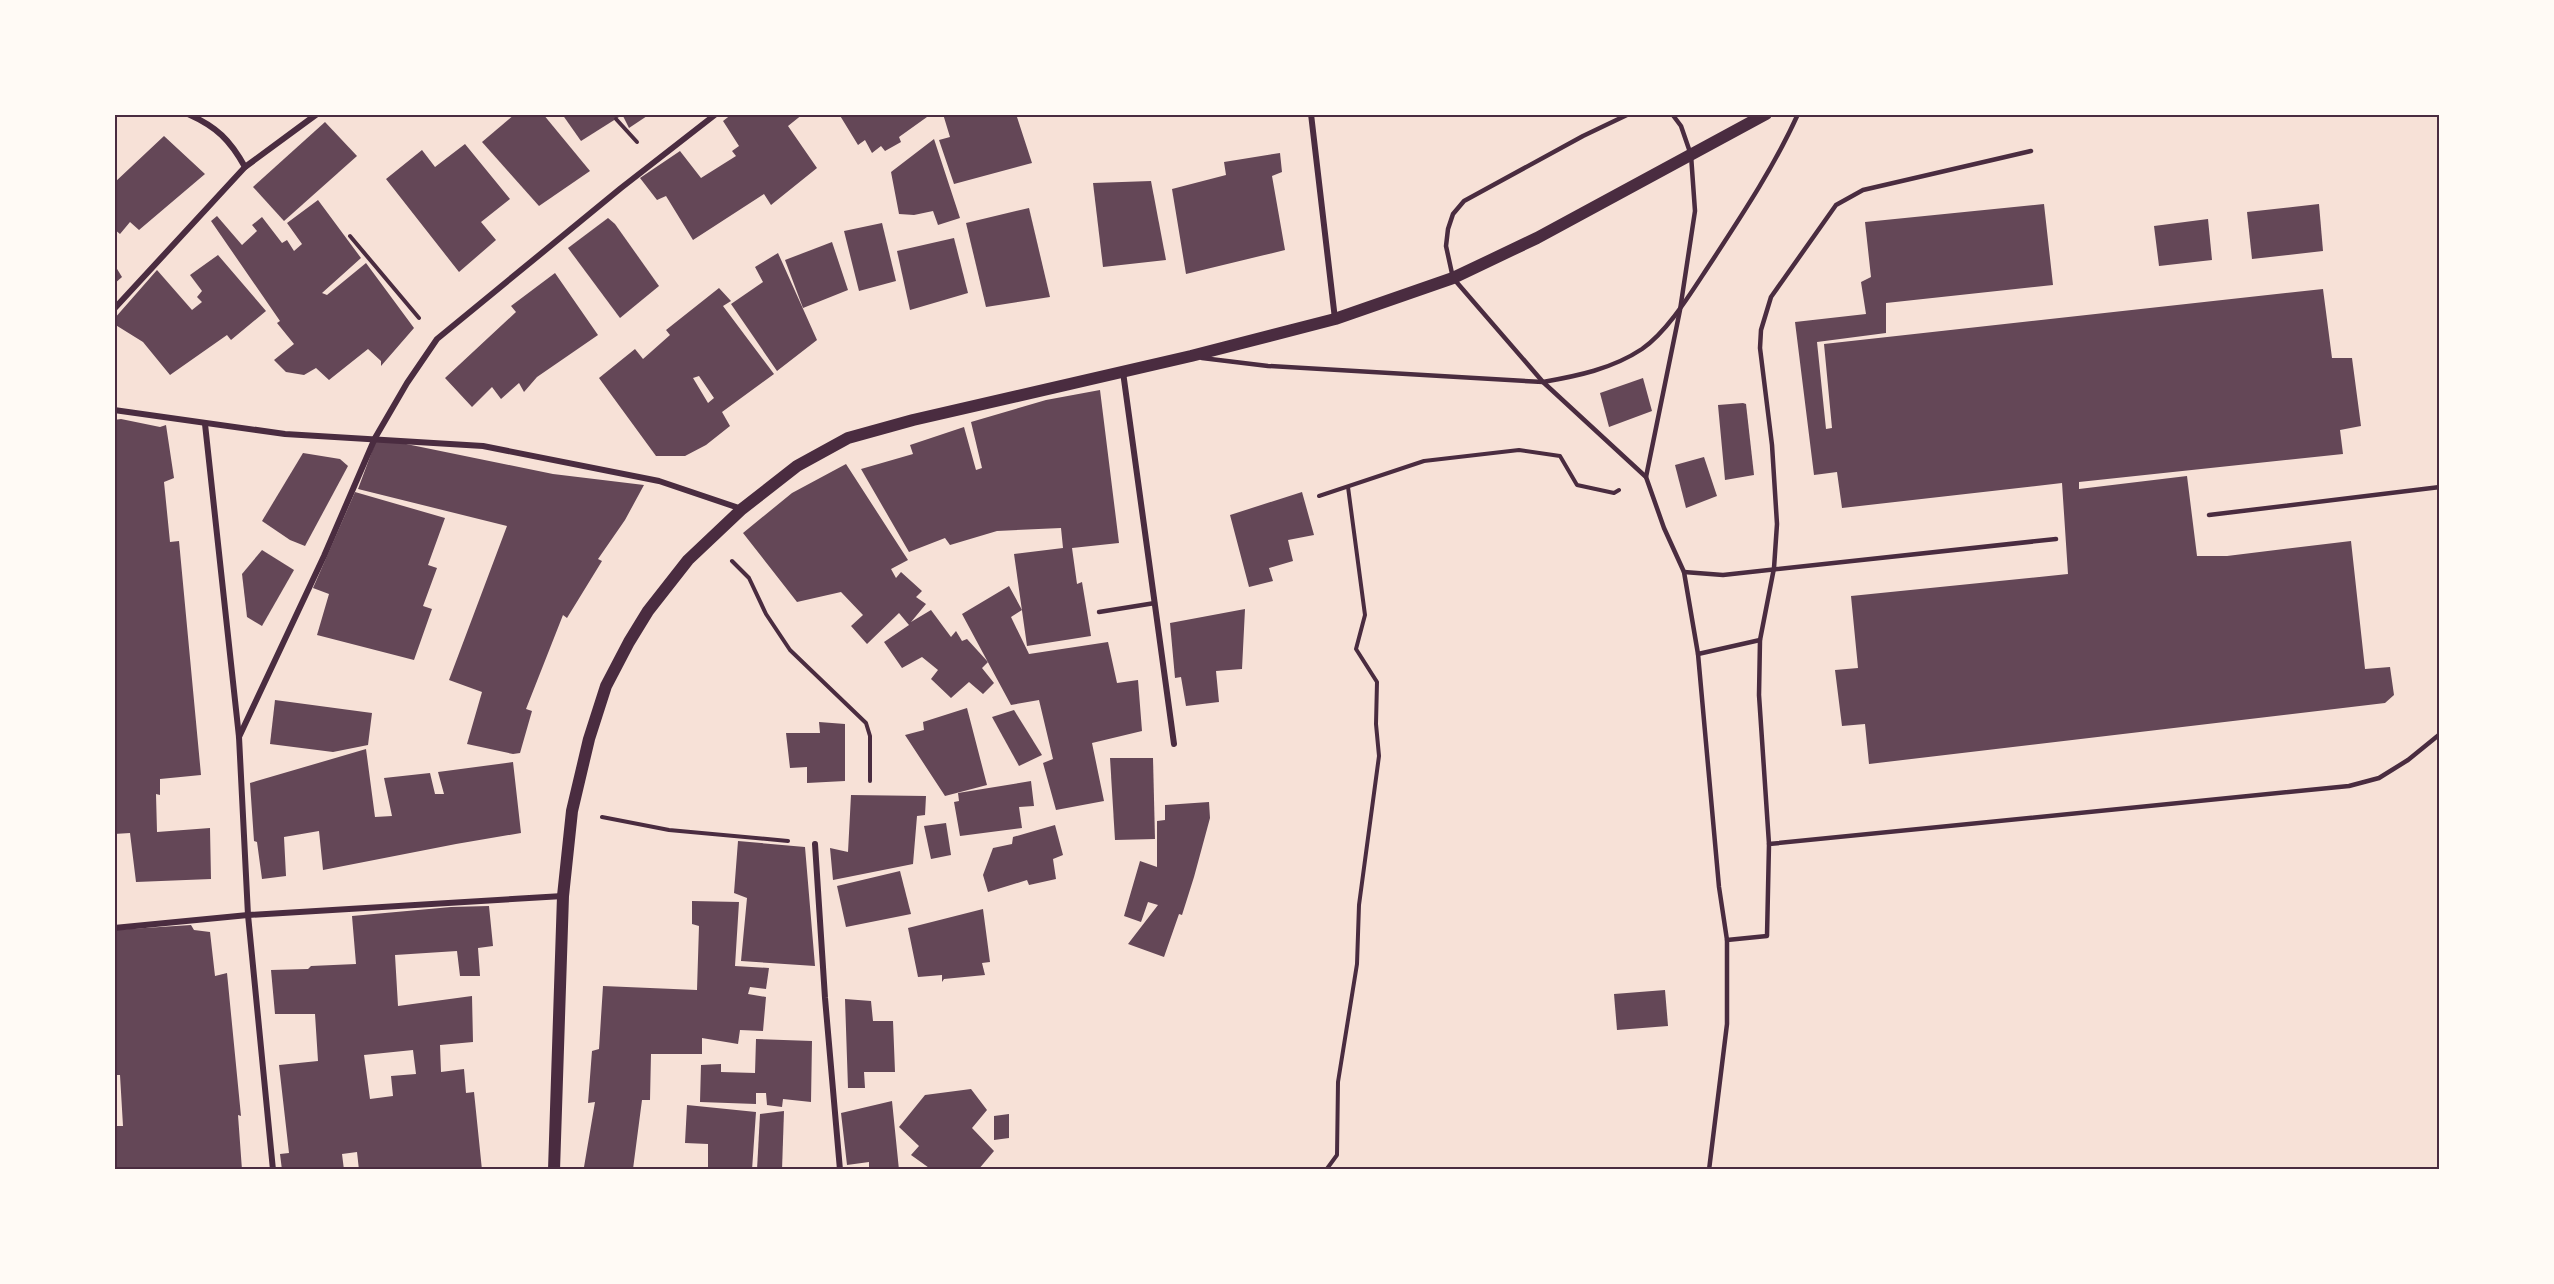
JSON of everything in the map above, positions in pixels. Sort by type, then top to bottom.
[{"type":"main road","points":[[554,1168],[563,896],[572,811],[589,739],[603,696],[629,642],[648,611],[688,560],[742,508],[797,466],[848,438],[913,420],[1191,356],[1335,319],[1453,278],[1537,238],[1766,114]]},
{"type":"street","points":[[188,114],[208,123],[232,144],[245,167]]},
{"type":"street","points":[[114,309],[245,167],[317,114]]},
{"type":"street","points":[[239,737],[324,556],[375,438],[407,383],[437,339],[621,188],[716,114]]},
{"type":"street","points":[[1311,114],[1335,319]]},
{"type":"street","points":[[1123,372],[1174,744]]},
{"type":"street","points":[[114,411],[285,434],[375,438],[495,449],[659,481],[742,508]]},
{"type":"street","points":[[205,424],[239,737],[248,915],[273,1170]]},
{"type":"street","points":[[815,844],[825,998],[840,1170]]},
{"type":"street","points":[[114,928],[248,915],[563,896]]},
{"type":"lane","points":[[1629,114],[1583,136],[1464,201],[1453,214],[1446,246],[1453,278],[1543,382],[1647,477],[1664,528],[1684,572],[1698,654],[1719,887],[1727,940],[1727,1024],[1709,1170]]},
{"type":"lane","points":[[1647,477],[1680,310],[1695,211],[1691,155],[1681,126],[1672,114]]},
{"type":"lane","points":[[1191,356],[1268,366],[1543,382],[1585,375],[1643,348],[1680,310],[1749,205],[1783,147],[1798,114]]},
{"type":"lane","points":[[1727,940],[1767,936],[1769,844],[1759,695],[1760,640],[1774,568],[1777,524],[1772,445],[1760,348],[1761,330],[1771,297],[1836,205],[1863,190],[2031,151]]},
{"type":"lane","points":[[2209,515],[2440,487]]},
{"type":"lane","points":[[1684,572],[1723,574],[2056,540]]},
{"type":"lane","points":[[1099,612],[1155,603]]},
{"type":"lane","points":[[1698,654],[1760,640]]},
{"type":"lane","points":[[1769,844],[2349,786],[2379,778],[2408,760],[2440,734]]},
{"type":"path","points":[[350,236],[437,339]]},
{"type":"path","points":[[1319,496],[1424,461],[1519,450],[1560,456],[1577,485],[1614,493],[1647,477]]},
{"type":"path","points":[[1326,1170],[1337,1155],[1338,1082],[1357,964],[1359,905],[1379,756],[1376,724],[1377,682],[1356,649],[1365,615],[1348,487]]},
{"type":"path","points":[[711,539],[749,578],[766,614],[790,650],[866,723],[870,736],[870,781]]},
{"type":"path","points":[[572,811],[669,830],[815,844]]},
{"type":"building","points":[[515,114],[543,114],[590,171],[539,206],[482,142]]},
{"type":"building","points":[[562,114],[617,114],[619,117],[581,141]]},
{"type":"building","points":[[622,114],[650,114],[629,128]]},
{"type":"building","points":[[732,114],[803,114],[788,126],[817,168],[771,205],[764,194],[693,240],[666,196],[657,200],[640,178],[680,151],[701,178],[736,156],[732,151],[739,146],[723,121]]},
{"type":"building","points":[[839,114],[924,114],[927,117],[899,137],[901,142],[885,151],[881,146],[872,153],[865,140],[858,145]]},
{"type":"building","points":[[943,114],[1016,114],[1032,163],[954,184],[939,140],[950,137]]},
{"type":"building","points":[[325,122],[357,156],[284,221],[253,187]]},
{"type":"building","points":[[164,136],[205,174],[139,230],[130,222],[120,234],[114,229],[114,183]]},
{"type":"building","points":[[934,139],[960,218],[938,225],[933,211],[914,215],[899,214],[891,172]]},
{"type":"building","points":[[465,144],[510,199],[481,222],[496,240],[459,272],[386,179],[422,150],[435,167]]},
{"type":"building","points":[[1280,153],[1282,172],[1272,176],[1285,250],[1186,274],[1172,189],[1226,175],[1224,162]]},
{"type":"building","points":[[1151,181],[1166,260],[1103,267],[1093,183]]},
{"type":"building","points":[[318,200],[361,258],[322,293],[327,295],[366,263],[414,328],[381,366],[381,361],[368,349],[329,380],[316,368],[304,375],[286,372],[274,360],[294,344],[277,323],[280,321],[211,221],[217,216],[242,245],[257,231],[252,225],[262,217],[282,243],[287,240],[294,251],[302,244],[287,223]]},
{"type":"building","points":[[2044,204],[2053,285],[1886,303],[1886,333],[1817,342],[1826,429],[1832,428],[1824,344],[2323,289],[2332,358],[2352,358],[2361,426],[2340,430],[2343,454],[2079,482],[2079,489],[2187,476],[2197,556],[2227,556],[2351,541],[2365,669],[2390,667],[2394,695],[2385,703],[1869,764],[1865,724],[1842,726],[1835,670],[1858,668],[1851,596],[2068,574],[2062,483],[1842,508],[1837,472],[1814,475],[1795,322],[1866,314],[1861,282],[1871,277],[1865,222]]},
{"type":"building","points":[[2319,204],[2323,251],[2252,259],[2247,212]]},
{"type":"building","points":[[1029,208],[1050,297],[986,307],[966,223]]},
{"type":"building","points":[[608,218],[615,224],[659,286],[620,318],[568,248]]},
{"type":"building","points":[[2208,219],[2212,260],[2159,266],[2154,226]]},
{"type":"building","points":[[882,223],[896,281],[859,291],[844,231]]},
{"type":"building","points":[[954,238],[968,293],[910,310],[897,251]]},
{"type":"building","points":[[832,242],[848,290],[803,308],[785,260]]},
{"type":"building","points":[[778,253],[817,340],[777,371],[731,304],[763,282],[755,267]]},
{"type":"building","points":[[218,255],[266,311],[231,340],[227,335],[170,375],[143,342],[114,324],[114,319],[157,270],[192,310],[202,302],[197,297],[202,291],[190,275]]},
{"type":"building","points":[[114,264],[122,277],[114,284]]},
{"type":"building","points":[[555,273],[598,335],[537,377],[524,392],[519,383],[501,399],[492,387],[472,407],[445,378],[516,312],[511,306]]},
{"type":"building","points":[[719,288],[731,301],[723,306],[774,374],[722,412],[730,426],[706,445],[685,456],[656,456],[599,378],[635,349],[643,359],[670,335],[666,330]],"holes":[[[699,376],[714,398],[708,403],[693,378]]]},
{"type":"building","points":[[1643,378],[1652,411],[1609,427],[1600,393]]},
{"type":"building","points":[[1100,390],[1119,543],[1072,548],[1077,584],[1082,582],[1091,636],[1027,646],[1014,554],[1063,548],[1061,528],[997,531],[950,545],[945,538],[909,552],[861,469],[913,454],[910,445],[964,427],[976,470],[982,468],[971,422],[1046,400]]},
{"type":"building","points":[[1746,404],[1754,475],[1725,480],[1718,405]]},
{"type":"building","points":[[121,419],[160,427],[166,425],[174,478],[164,482],[170,542],[179,541],[201,775],[160,779],[160,795],[156,794],[157,832],[210,828],[211,879],[136,882],[130,833],[114,834],[114,740],[116,740],[114,420]]},
{"type":"building","points":[[377,438],[553,474],[644,485],[625,520],[598,559],[602,561],[567,618],[563,615],[526,709],[532,711],[520,753],[513,754],[467,744],[482,692],[449,680],[507,526],[358,489]]},
{"type":"building","points":[[303,453],[340,459],[348,466],[305,546],[290,540],[262,521]]},
{"type":"building","points":[[1704,457],[1717,496],[1686,508],[1675,465]]},
{"type":"building","points":[[846,464],[908,560],[891,569],[896,578],[901,572],[922,591],[916,597],[926,604],[911,622],[931,610],[951,637],[956,631],[962,641],[967,639],[988,662],[982,668],[994,683],[983,694],[969,682],[951,698],[931,679],[938,670],[922,657],[902,668],[884,642],[909,625],[899,613],[867,644],[851,626],[863,615],[841,592],[797,602],[743,533],[792,493]]},
{"type":"building","points":[[355,492],[445,518],[428,565],[437,568],[423,606],[432,609],[414,660],[317,635],[329,594],[313,588]]},
{"type":"building","points":[[1302,492],[1314,535],[1288,540],[1293,561],[1269,568],[1273,581],[1249,587],[1230,515]]},
{"type":"building","points":[[262,550],[294,570],[262,626],[247,617],[242,574]]},
{"type":"building","points":[[1009,586],[1022,610],[1011,617],[1029,654],[1108,642],[1117,683],[1138,680],[1142,731],[1092,743],[1104,801],[1056,810],[1043,763],[1053,759],[1039,700],[1011,705],[962,614]]},
{"type":"building","points":[[1245,609],[1242,669],[1216,671],[1219,702],[1186,706],[1181,677],[1175,678],[1170,623]]},
{"type":"building","points":[[275,700],[372,713],[368,745],[333,752],[270,744]]},
{"type":"building","points":[[967,708],[987,785],[945,796],[905,735],[924,730],[923,722]]},
{"type":"building","points":[[1014,710],[1042,755],[1019,766],[992,717]]},
{"type":"building","points":[[819,722],[845,724],[845,781],[807,783],[807,767],[790,768],[786,733],[820,733]]},
{"type":"building","points":[[366,749],[375,817],[392,816],[384,778],[430,773],[435,794],[444,794],[438,772],[513,762],[521,833],[323,870],[319,831],[284,837],[286,876],[262,879],[257,842],[254,841],[250,783]]},
{"type":"building","points":[[1110,758],[1153,758],[1155,839],[1115,840]]},
{"type":"building","points":[[1031,781],[1034,806],[1019,807],[1022,828],[960,836],[954,802],[959,801],[958,793]]},
{"type":"building","points":[[851,795],[926,796],[925,815],[917,816],[913,864],[833,880],[830,848],[848,852]]},
{"type":"building","points":[[1209,802],[1210,818],[1194,877],[1182,915],[1179,914],[1164,957],[1128,944],[1158,905],[1148,902],[1141,922],[1124,916],[1140,861],[1157,867],[1157,821],[1165,820],[1165,805]]},
{"type":"building","points":[[946,823],[951,855],[931,859],[924,826]]},
{"type":"building","points":[[1055,825],[1063,855],[1053,859],[1056,879],[1029,885],[1027,880],[988,892],[983,875],[993,848],[1012,844],[1013,837]]},
{"type":"building","points":[[738,841],[805,847],[815,966],[741,961],[747,898],[734,893]]},
{"type":"building","points":[[900,871],[911,914],[846,927],[837,886]]},
{"type":"building","points":[[692,901],[739,902],[735,966],[769,968],[766,989],[750,987],[748,994],[766,997],[763,1031],[740,1030],[738,1044],[702,1038],[702,1054],[651,1054],[650,1100],[642,1100],[633,1169],[584,1167],[595,1102],[588,1103],[592,1051],[599,1049],[603,986],[697,990],[699,926],[692,924]]},
{"type":"building","points":[[489,906],[493,946],[478,948],[480,976],[460,976],[457,951],[395,955],[398,1006],[472,996],[473,1042],[440,1045],[441,1072],[464,1069],[466,1093],[474,1092],[482,1170],[359,1170],[357,1152],[342,1154],[344,1170],[282,1170],[280,1154],[289,1153],[279,1065],[318,1061],[315,1014],[275,1014],[271,970],[356,964],[352,916]],"holes":[[[413,1050],[416,1074],[391,1076],[393,1096],[370,1099],[364,1055]]]},
{"type":"building","points":[[983,909],[990,962],[982,963],[985,975],[944,979],[942,982],[942,975],[918,977],[908,928]]},
{"type":"building","points":[[191,925],[194,930],[210,932],[215,976],[227,973],[241,1116],[238,1115],[242,1170],[114,1170],[114,1126],[123,1126],[120,1075],[114,1075],[114,930]]},
{"type":"building","points":[[1665,990],[1668,1026],[1617,1030],[1614,994]]},
{"type":"building","points":[[845,999],[871,1001],[873,1021],[893,1021],[895,1072],[864,1072],[865,1088],[848,1088]]},
{"type":"building","points":[[756,1039],[812,1041],[811,1102],[783,1099],[782,1107],[767,1105],[766,1093],[756,1093],[756,1104],[700,1102],[701,1065],[721,1064],[721,1072],[755,1073]]},
{"type":"building","points":[[971,1089],[987,1110],[972,1128],[994,1151],[978,1170],[932,1170],[911,1155],[919,1146],[899,1127],[925,1095]]},
{"type":"building","points":[[892,1101],[899,1170],[869,1170],[869,1162],[847,1165],[841,1113]]},
{"type":"building","points":[[687,1105],[756,1112],[752,1170],[708,1170],[708,1144],[685,1143]]},
{"type":"building","points":[[784,1111],[782,1170],[757,1170],[760,1114]]},
{"type":"building","points":[[1009,1114],[1009,1138],[994,1140],[994,1116]]}]
